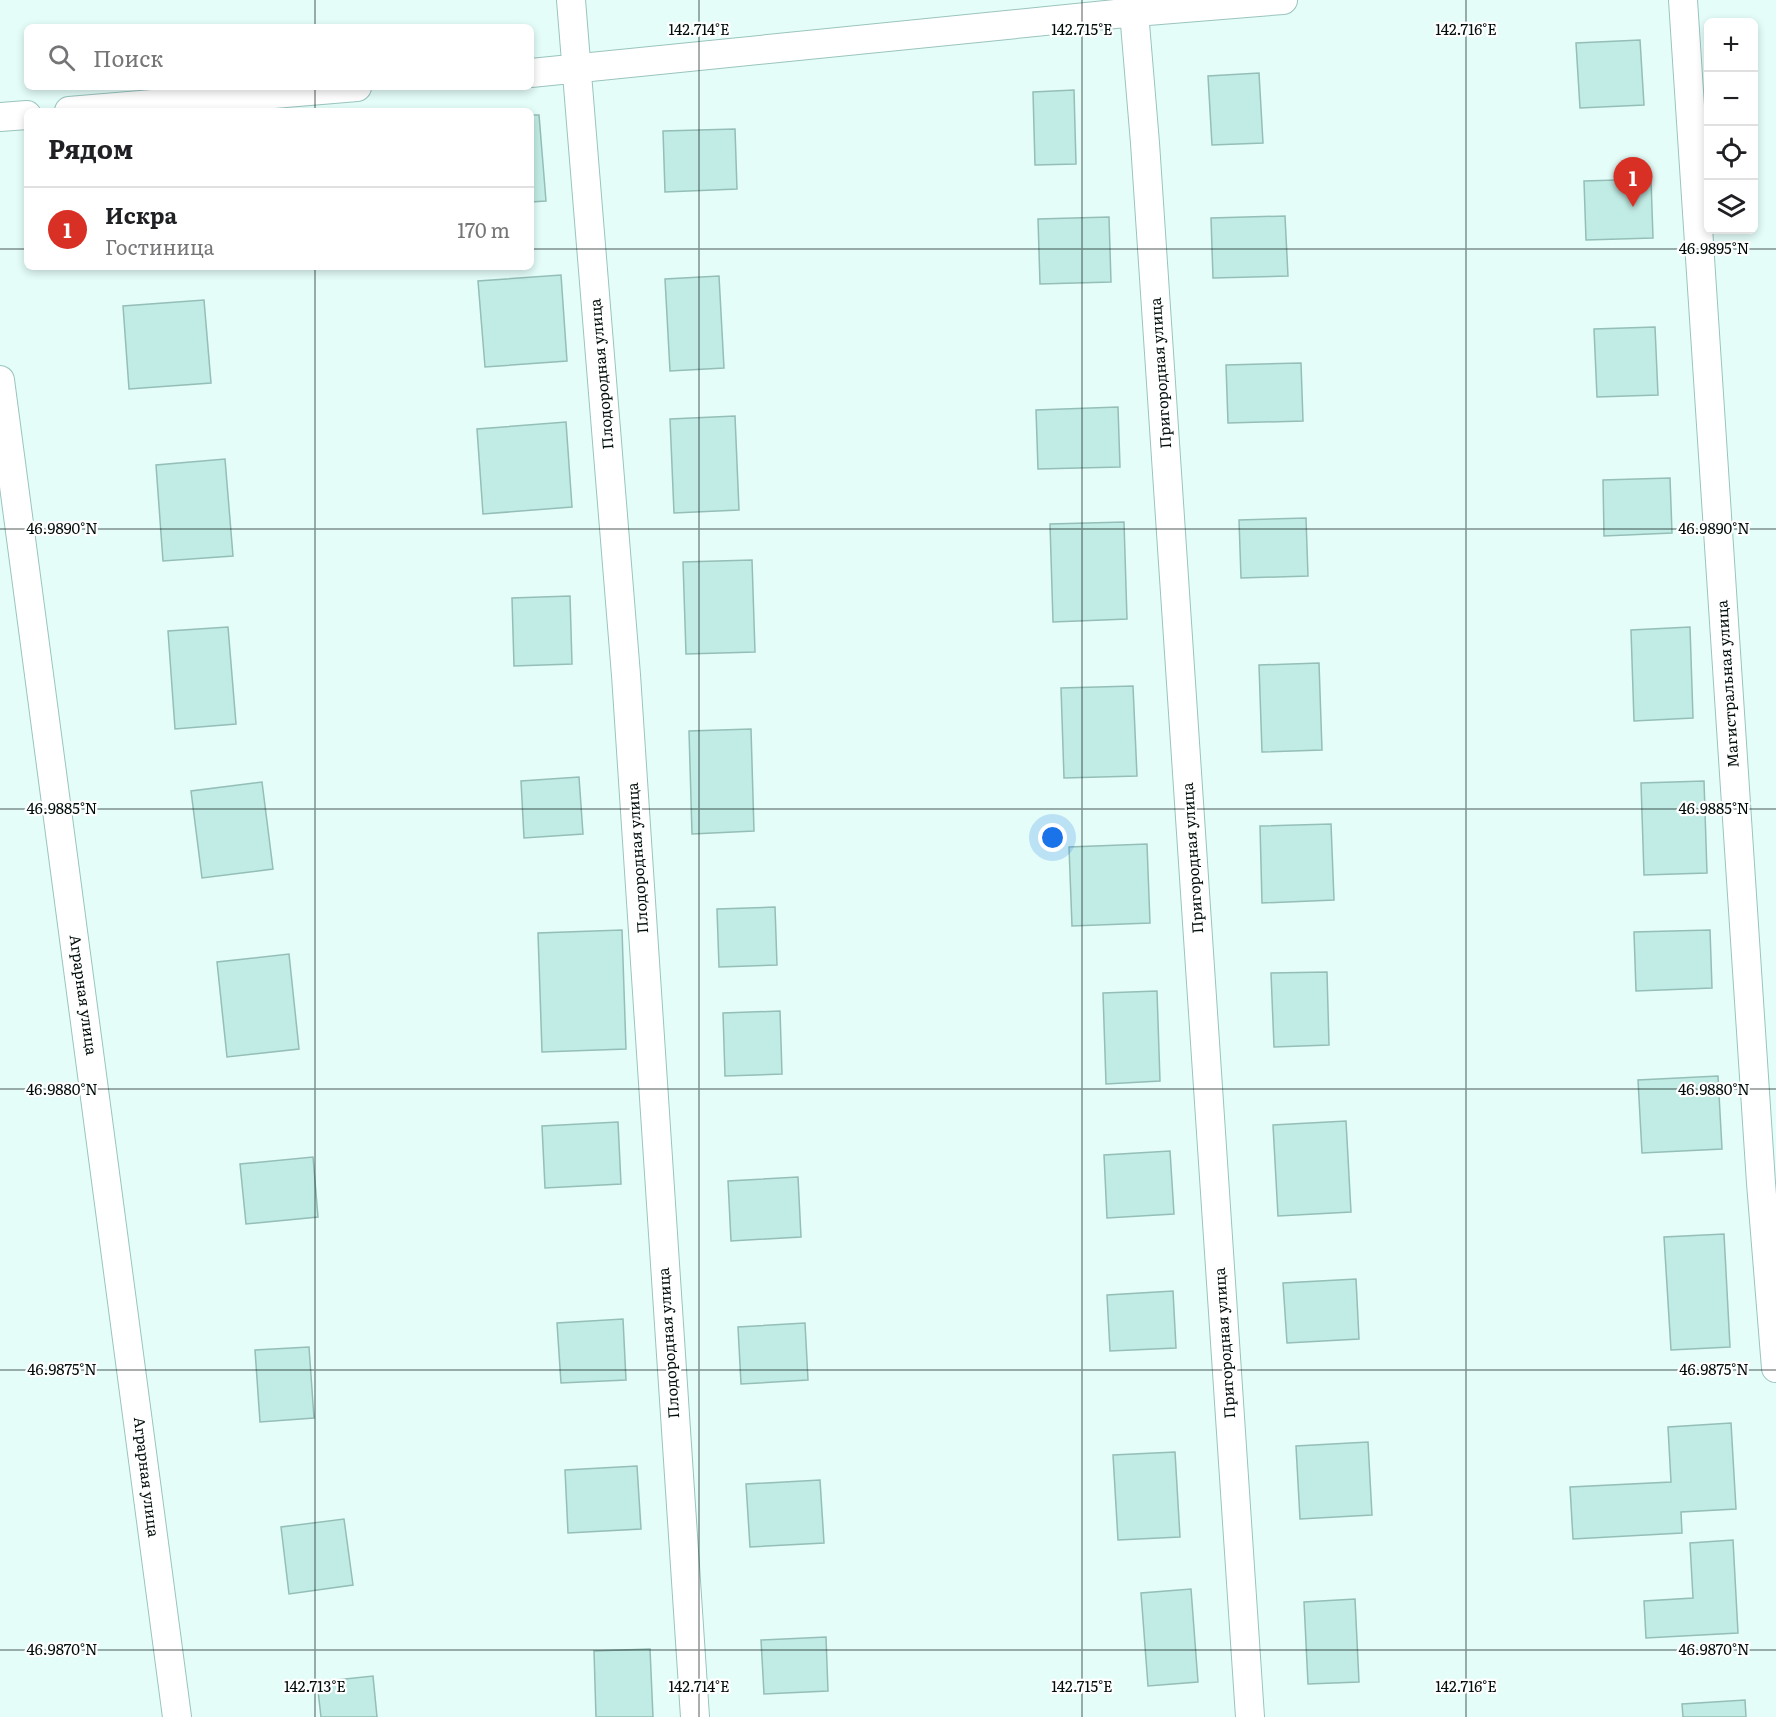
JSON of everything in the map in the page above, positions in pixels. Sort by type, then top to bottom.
[{"type":"street","name":"Плодородная улица","points":[[571,0],[627,675],[695,1717]]},
{"type":"street","points":[[534,73],[1134,6],[1283,0]]},
{"type":"street","name":"Магистральная улица","points":[[1683,0],[1761,1184],[1776,1368]]},
{"type":"street","name":"Пригородная улица","points":[[1134,6],[1250,1717]]},
{"type":"street","points":[[105,108],[321,90]]},
{"type":"street","points":[[0,117],[24,115]]},
{"type":"street","name":"Аграрная улица","points":[[0,380],[177,1717]]},
{"type":"building","points":[[1640,40],[1644,105],[1580,108],[1576,43]]},
{"type":"building","points":[[1259,73],[1263,143],[1212,145],[1208,76]]},
{"type":"building","points":[[1074,90],[1076,164],[1035,165],[1033,92]]},
{"type":"building","points":[[534,115],[539,115],[546,201],[534,202]]},
{"type":"building","points":[[735,129],[737,189],[665,192],[663,131]]},
{"type":"building","points":[[1651,179],[1653,238],[1586,240],[1584,181]]},
{"type":"building","points":[[1285,216],[1288,276],[1213,278],[1211,218]]},
{"type":"building","points":[[1109,217],[1111,282],[1040,284],[1038,219]]},
{"type":"building","points":[[561,275],[567,361],[485,367],[478,281]]},
{"type":"building","points":[[719,276],[724,368],[670,371],[665,279]]},
{"type":"building","points":[[204,300],[211,383],[129,389],[123,306]]},
{"type":"building","points":[[1655,327],[1658,395],[1597,397],[1594,329]]},
{"type":"building","points":[[1301,363],[1303,421],[1228,423],[1226,365]]},
{"type":"building","points":[[1118,407],[1120,467],[1038,469],[1036,410]]},
{"type":"building","points":[[735,416],[739,510],[674,513],[670,419]]},
{"type":"building","points":[[566,422],[572,507],[483,514],[477,429]]},
{"type":"building","points":[[225,459],[233,556],[163,561],[156,465]]},
{"type":"building","points":[[1670,478],[1672,533],[1604,536],[1603,480]]},
{"type":"building","points":[[1306,518],[1308,576],[1241,578],[1239,520]]},
{"type":"building","points":[[1124,522],[1127,619],[1053,622],[1050,524]]},
{"type":"building","points":[[752,560],[755,652],[686,654],[683,562]]},
{"type":"building","points":[[570,596],[572,664],[514,666],[512,598]]},
{"type":"building","points":[[228,627],[236,724],[175,729],[168,631]]},
{"type":"building","points":[[1690,627],[1693,718],[1634,721],[1631,630]]},
{"type":"building","points":[[1319,663],[1322,750],[1262,752],[1259,665]]},
{"type":"building","points":[[1133,686],[1137,776],[1064,778],[1061,688]]},
{"type":"building","points":[[751,729],[754,831],[692,834],[689,731]]},
{"type":"building","points":[[579,777],[583,834],[524,838],[521,781]]},
{"type":"building","points":[[1704,781],[1707,873],[1644,875],[1641,783]]},
{"type":"building","points":[[262,782],[273,869],[202,878],[191,791]]},
{"type":"building","points":[[1331,824],[1334,900],[1262,903],[1260,826]]},
{"type":"building","points":[[1147,844],[1150,923],[1072,926],[1069,847]]},
{"type":"building","points":[[775,907],[777,965],[719,967],[717,909]]},
{"type":"building","points":[[622,930],[626,1049],[542,1052],[538,933]]},
{"type":"building","points":[[1710,930],[1712,988],[1636,991],[1634,932]]},
{"type":"building","points":[[289,954],[299,1049],[227,1057],[217,962]]},
{"type":"building","points":[[1327,972],[1329,1045],[1274,1047],[1271,973]]},
{"type":"building","points":[[1157,991],[1160,1081],[1106,1084],[1103,993]]},
{"type":"building","points":[[780,1011],[782,1074],[725,1076],[723,1013]]},
{"type":"building","points":[[1718,1076],[1722,1149],[1642,1153],[1638,1080]]},
{"type":"building","points":[[1346,1121],[1351,1212],[1278,1216],[1273,1125]]},
{"type":"building","points":[[618,1122],[621,1184],[545,1188],[542,1126]]},
{"type":"building","points":[[1170,1151],[1174,1214],[1107,1218],[1104,1155]]},
{"type":"building","points":[[313,1157],[318,1217],[246,1224],[240,1164]]},
{"type":"building","points":[[798,1177],[801,1237],[731,1241],[728,1181]]},
{"type":"building","points":[[1724,1234],[1730,1347],[1671,1350],[1664,1237]]},
{"type":"building","points":[[1356,1279],[1359,1339],[1287,1343],[1283,1283]]},
{"type":"building","points":[[1173,1291],[1176,1348],[1110,1351],[1107,1295]]},
{"type":"building","points":[[623,1319],[626,1380],[561,1383],[557,1323]]},
{"type":"building","points":[[805,1323],[808,1380],[741,1384],[738,1327]]},
{"type":"building","points":[[309,1347],[314,1418],[260,1422],[255,1350]]},
{"type":"building","points":[[1731,1423],[1736,1509],[1681,1512],[1682,1533],[1573,1539],[1570,1487],[1671,1482],[1668,1427]]},
{"type":"building","points":[[1368,1442],[1372,1515],[1300,1519],[1296,1446]]},
{"type":"building","points":[[1175,1452],[1180,1537],[1118,1540],[1113,1455]]},
{"type":"building","points":[[637,1466],[641,1529],[568,1533],[565,1470]]},
{"type":"building","points":[[820,1480],[824,1543],[750,1547],[746,1484]]},
{"type":"building","points":[[344,1519],[353,1585],[289,1594],[281,1527]]},
{"type":"building","points":[[1733,1540],[1738,1633],[1646,1638],[1644,1601],[1693,1598],[1690,1543]]},
{"type":"building","points":[[1191,1589],[1198,1682],[1148,1686],[1141,1593]]},
{"type":"building","points":[[1355,1599],[1359,1682],[1308,1684],[1304,1602]]},
{"type":"building","points":[[826,1637],[828,1691],[764,1694],[761,1640]]},
{"type":"building","points":[[650,1649],[653,1717],[596,1717],[594,1651]]},
{"type":"building","points":[[373,1676],[377,1717],[321,1717],[317,1682]]},
{"type":"building","points":[[1745,1700],[1746,1717],[1683,1717],[1682,1704]]},
{"type":"place","name":"Искра","points":[[1633,207]]}]
